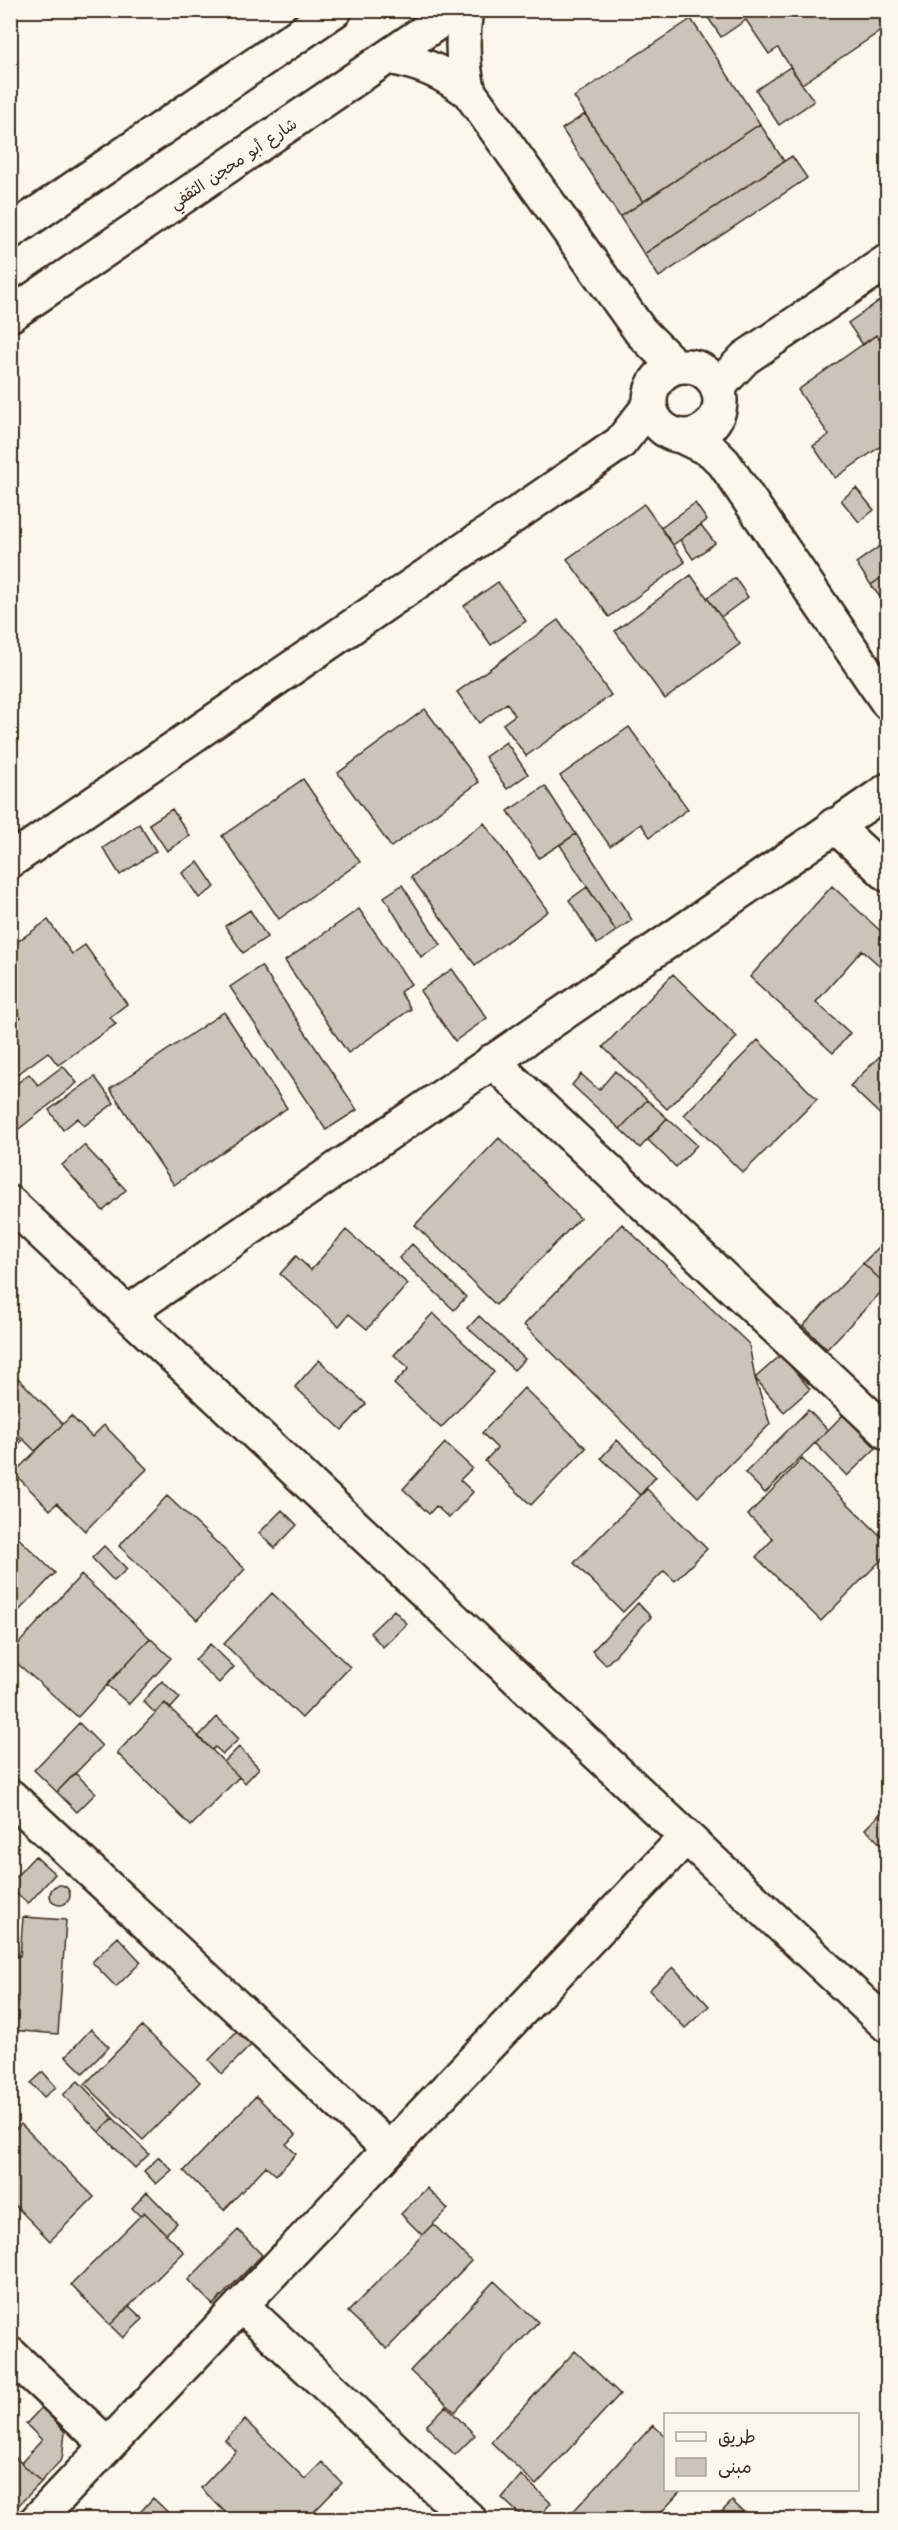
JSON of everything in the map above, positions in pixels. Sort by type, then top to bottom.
[{"type":"street","points":[[10,232],[335,10]]},
{"type":"street","name":"شارع أبو محجن الثقفي","points":[[10,315],[456,10]]},
{"type":"street","points":[[466,10],[462,32],[462,62],[469,92]]},
{"type":"street","points":[[389,57],[427,66],[446,75],[469,92],[641,332],[686,389],[719,448],[724,463]]},
{"type":"street","points":[[10,861],[620,443],[686,389],[745,358],[888,261]]},
{"type":"street","points":[[686,389],[656,420],[674,434],[712,451],[724,463],[888,703]]},
{"type":"street","points":[[620,443],[674,434],[695,435],[707,428],[686,389]]},
{"type":"street","points":[[127,1313],[888,790]]},
{"type":"street","points":[[834,825],[888,875]]},
{"type":"street","points":[[492,1061],[888,1433]]},
{"type":"street","points":[[10,1203],[888,2026]]},
{"type":"street","points":[[10,1796],[389,2149]]},
{"type":"street","points":[[37,2520],[686,1837]]},
{"type":"street","points":[[241,2305],[470,2520]]},
{"type":"street","points":[[10,2354],[108,2445]]},
{"type":"building","points":[[703,10],[873,10],[885,28],[802,84],[778,48],[769,54],[746,20],[721,37]]},
{"type":"building","points":[[691,19],[760,124],[643,202],[574,97]]},
{"type":"building","points":[[790,67],[814,101],[779,125],[756,90]]},
{"type":"building","points":[[585,114],[643,202],[620,217],[562,129]]},
{"type":"building","points":[[760,124],[784,161],[644,254],[620,217]]},
{"type":"building","points":[[792,156],[807,178],[659,277],[644,254]]},
{"type":"building","points":[[882,299],[888,307],[888,351],[876,335],[863,345],[848,323]]},
{"type":"building","points":[[876,335],[888,351],[888,441],[835,478],[813,446],[829,435],[798,390]]},
{"type":"building","points":[[856,488],[874,510],[859,522],[841,500]]},
{"type":"building","points":[[695,503],[707,520],[673,545],[661,528]]},
{"type":"building","points":[[644,504],[685,562],[609,617],[567,559]]},
{"type":"building","points":[[701,525],[715,543],[693,559],[680,540]]},
{"type":"building","points":[[886,542],[888,573],[871,585],[856,563]]},
{"type":"building","points":[[888,573],[888,596],[882,600],[871,585]]},
{"type":"building","points":[[691,575],[740,644],[665,699],[615,631]]},
{"type":"building","points":[[735,578],[748,597],[721,617],[707,598]]},
{"type":"building","points":[[498,582],[526,621],[491,645],[464,606]]},
{"type":"building","points":[[558,620],[611,695],[526,756],[503,724],[515,715],[507,703],[479,723],[457,692]]},
{"type":"building","points":[[425,709],[479,782],[391,847],[338,773]]},
{"type":"building","points":[[629,727],[688,809],[650,837],[641,824],[610,846],[560,776]]},
{"type":"building","points":[[506,742],[528,774],[507,789],[485,757]]},
{"type":"building","points":[[303,779],[360,862],[279,919],[222,836]]},
{"type":"building","points":[[545,786],[576,834],[539,858],[508,811]]},
{"type":"building","points":[[172,809],[190,836],[167,851],[149,824]]},
{"type":"building","points":[[484,823],[548,911],[475,965],[411,877]]},
{"type":"building","points":[[139,824],[156,851],[120,875],[103,848]]},
{"type":"building","points":[[576,834],[632,920],[616,931],[560,845]]},
{"type":"building","points":[[198,862],[215,887],[199,898],[182,873]]},
{"type":"building","points":[[402,885],[441,945],[421,957],[384,897]]},
{"type":"building","points":[[832,886],[888,938],[888,973],[862,950],[816,1002],[850,1033],[833,1053],[750,977]]},
{"type":"building","points":[[587,887],[616,931],[597,944],[569,900]]},
{"type":"building","points":[[359,909],[411,984],[400,992],[411,1009],[348,1053],[285,961]]},
{"type":"building","points":[[250,910],[267,937],[243,953],[225,926]]},
{"type":"building","points":[[48,920],[72,954],[85,945],[127,1004],[110,1017],[116,1024],[58,1065],[48,1052],[15,1076],[10,1070],[10,1025],[21,1017],[10,1002],[10,947]]},
{"type":"building","points":[[261,966],[357,1110],[326,1130],[230,987]]},
{"type":"building","points":[[452,969],[487,1018],[455,1041],[420,991]]},
{"type":"building","points":[[673,974],[737,1037],[667,1109],[603,1047]]},
{"type":"building","points":[[224,1012],[287,1108],[174,1185],[110,1089]]},
{"type":"building","points":[[758,1040],[817,1099],[743,1173],[684,1115]]},
{"type":"building","points":[[888,1048],[888,1122],[850,1086]]},
{"type":"building","points":[[63,1066],[77,1083],[15,1132],[10,1127],[10,1089],[29,1074],[38,1085]]},
{"type":"building","points":[[615,1071],[647,1100],[620,1129],[572,1085],[581,1074],[599,1090]]},
{"type":"building","points":[[95,1077],[114,1103],[84,1126],[78,1118],[63,1130],[49,1110]]},
{"type":"building","points":[[647,1100],[667,1118],[640,1148],[620,1129]]},
{"type":"building","points":[[667,1118],[697,1145],[676,1167],[648,1140]]},
{"type":"building","points":[[499,1138],[580,1218],[496,1305],[415,1225]]},
{"type":"building","points":[[84,1145],[126,1190],[103,1211],[62,1165]]},
{"type":"building","points":[[622,1224],[749,1344],[755,1378],[770,1424],[698,1497],[524,1325]]},
{"type":"building","points":[[346,1230],[408,1284],[367,1329],[349,1314],[339,1326],[280,1274],[296,1256],[311,1270]]},
{"type":"building","points":[[888,1238],[888,1286],[887,1286],[863,1263]]},
{"type":"building","points":[[412,1244],[466,1297],[454,1310],[399,1258]]},
{"type":"building","points":[[863,1263],[887,1286],[827,1349],[803,1326]]},
{"type":"building","points":[[433,1313],[494,1372],[441,1428],[394,1384],[409,1368],[394,1355]]},
{"type":"building","points":[[479,1316],[525,1359],[514,1370],[468,1328]]},
{"type":"building","points":[[781,1355],[810,1389],[784,1412],[755,1378]]},
{"type":"building","points":[[319,1360],[366,1404],[342,1430],[295,1387]]},
{"type":"building","points":[[18,1378],[63,1424],[35,1451],[10,1426],[10,1386]]},
{"type":"building","points":[[524,1388],[586,1448],[531,1505],[485,1461],[497,1448],[482,1433]]},
{"type":"building","points":[[808,1410],[828,1430],[765,1493],[745,1473]]},
{"type":"building","points":[[843,1415],[876,1448],[847,1476],[815,1443]]},
{"type":"building","points":[[71,1416],[92,1437],[104,1425],[147,1469],[85,1531],[57,1503],[50,1510],[14,1473]]},
{"type":"building","points":[[10,1430],[22,1441],[10,1453]]},
{"type":"building","points":[[617,1440],[656,1477],[640,1495],[601,1458]]},
{"type":"building","points":[[445,1443],[472,1468],[460,1480],[473,1492],[449,1518],[436,1506],[429,1514],[403,1489]]},
{"type":"building","points":[[802,1459],[888,1543],[888,1553],[821,1621],[756,1557],[773,1539],[748,1515]]},
{"type":"building","points":[[647,1489],[707,1549],[675,1581],[664,1571],[623,1612],[574,1563]]},
{"type":"building","points":[[167,1496],[245,1569],[197,1620],[119,1546]]},
{"type":"building","points":[[282,1510],[297,1525],[275,1548],[259,1533]]},
{"type":"building","points":[[10,1530],[55,1573],[10,1620]]},
{"type":"building","points":[[104,1546],[127,1569],[114,1581],[92,1558]]},
{"type":"building","points":[[81,1575],[150,1638],[78,1717],[10,1657],[10,1653]]},
{"type":"building","points":[[272,1593],[350,1667],[302,1718],[224,1644]]},
{"type":"building","points":[[638,1603],[651,1617],[606,1665],[592,1651]]},
{"type":"building","points":[[394,1610],[407,1624],[383,1647],[370,1633]]},
{"type":"building","points":[[150,1638],[171,1658],[129,1704],[107,1685]]},
{"type":"building","points":[[210,1644],[234,1667],[219,1683],[195,1660]]},
{"type":"building","points":[[162,1681],[180,1698],[170,1709],[165,1703],[155,1713],[143,1701]]},
{"type":"building","points":[[165,1703],[239,1777],[191,1826],[117,1753]]},
{"type":"building","points":[[217,1717],[239,1739],[223,1754],[215,1747],[212,1750],[198,1737]]},
{"type":"building","points":[[79,1723],[102,1746],[57,1792],[34,1770]]},
{"type":"building","points":[[239,1747],[259,1768],[245,1783],[224,1762]]},
{"type":"building","points":[[75,1773],[96,1793],[77,1812],[57,1792]]},
{"type":"building","points":[[888,1806],[888,1851],[865,1829]]},
{"type":"building","points":[[35,1856],[55,1874],[28,1904],[10,1887],[10,1883]]},
{"type":"building","points":[[60,1885],[67,1888],[70,1895],[67,1902],[60,1905],[53,1902],[50,1895],[53,1888]]},
{"type":"building","points":[[23,1917],[66,1920],[58,2034],[10,2030],[10,1955],[20,1956]]},
{"type":"building","points":[[118,1937],[141,1962],[116,1987],[92,1962]]},
{"type":"building","points":[[673,1967],[709,2006],[685,2028],[649,1990]]},
{"type":"building","points":[[142,2026],[200,2082],[143,2140],[85,2084]]},
{"type":"building","points":[[91,2029],[109,2047],[83,2073],[66,2056]]},
{"type":"building","points":[[238,2030],[252,2044],[222,2074],[209,2060]]},
{"type":"building","points":[[43,2072],[56,2087],[44,2097],[31,2083]]},
{"type":"building","points":[[78,2081],[113,2118],[99,2132],[63,2095]]},
{"type":"building","points":[[256,2096],[296,2135],[286,2144],[296,2154],[276,2175],[266,2166],[224,2210],[184,2171]]},
{"type":"building","points":[[113,2118],[149,2154],[135,2168],[99,2132]]},
{"type":"building","points":[[21,2124],[94,2197],[50,2241],[10,2200],[10,2134]]},
{"type":"building","points":[[159,2157],[172,2170],[156,2184],[144,2171]]},
{"type":"building","points":[[427,2188],[448,2209],[422,2235],[401,2214]]},
{"type":"building","points":[[147,2192],[177,2223],[166,2234],[144,2212],[140,2216],[132,2208]]},
{"type":"building","points":[[144,2212],[184,2252],[110,2325],[71,2285]]},
{"type":"building","points":[[433,2224],[471,2261],[387,2349],[348,2312]]},
{"type":"building","points":[[238,2230],[262,2255],[213,2305],[188,2280]]},
{"type":"building","points":[[494,2281],[538,2322],[455,2412],[410,2371]]},
{"type":"building","points":[[129,2306],[143,2319],[123,2338],[110,2325]]},
{"type":"building","points":[[575,2351],[620,2394],[536,2485],[491,2442]]},
{"type":"building","points":[[446,2406],[475,2435],[455,2455],[426,2426]]},
{"type":"building","points":[[42,2407],[65,2432],[62,2459],[41,2482],[21,2463],[42,2440],[26,2424]]},
{"type":"building","points":[[245,2420],[305,2479],[322,2462],[342,2483],[306,2520],[233,2520],[201,2488],[236,2451],[225,2440]]},
{"type":"building","points":[[653,2425],[664,2435],[664,2491],[681,2491],[654,2520],[571,2520],[568,2517]]},
{"type":"building","points":[[15,2457],[41,2482],[10,2514],[10,2462]]},
{"type":"building","points":[[521,2475],[551,2503],[536,2520],[526,2520],[502,2498]]},
{"type":"building","points":[[153,2498],[176,2520],[133,2520]]},
{"type":"building","points":[[732,2501],[752,2520],[714,2520]]}]
